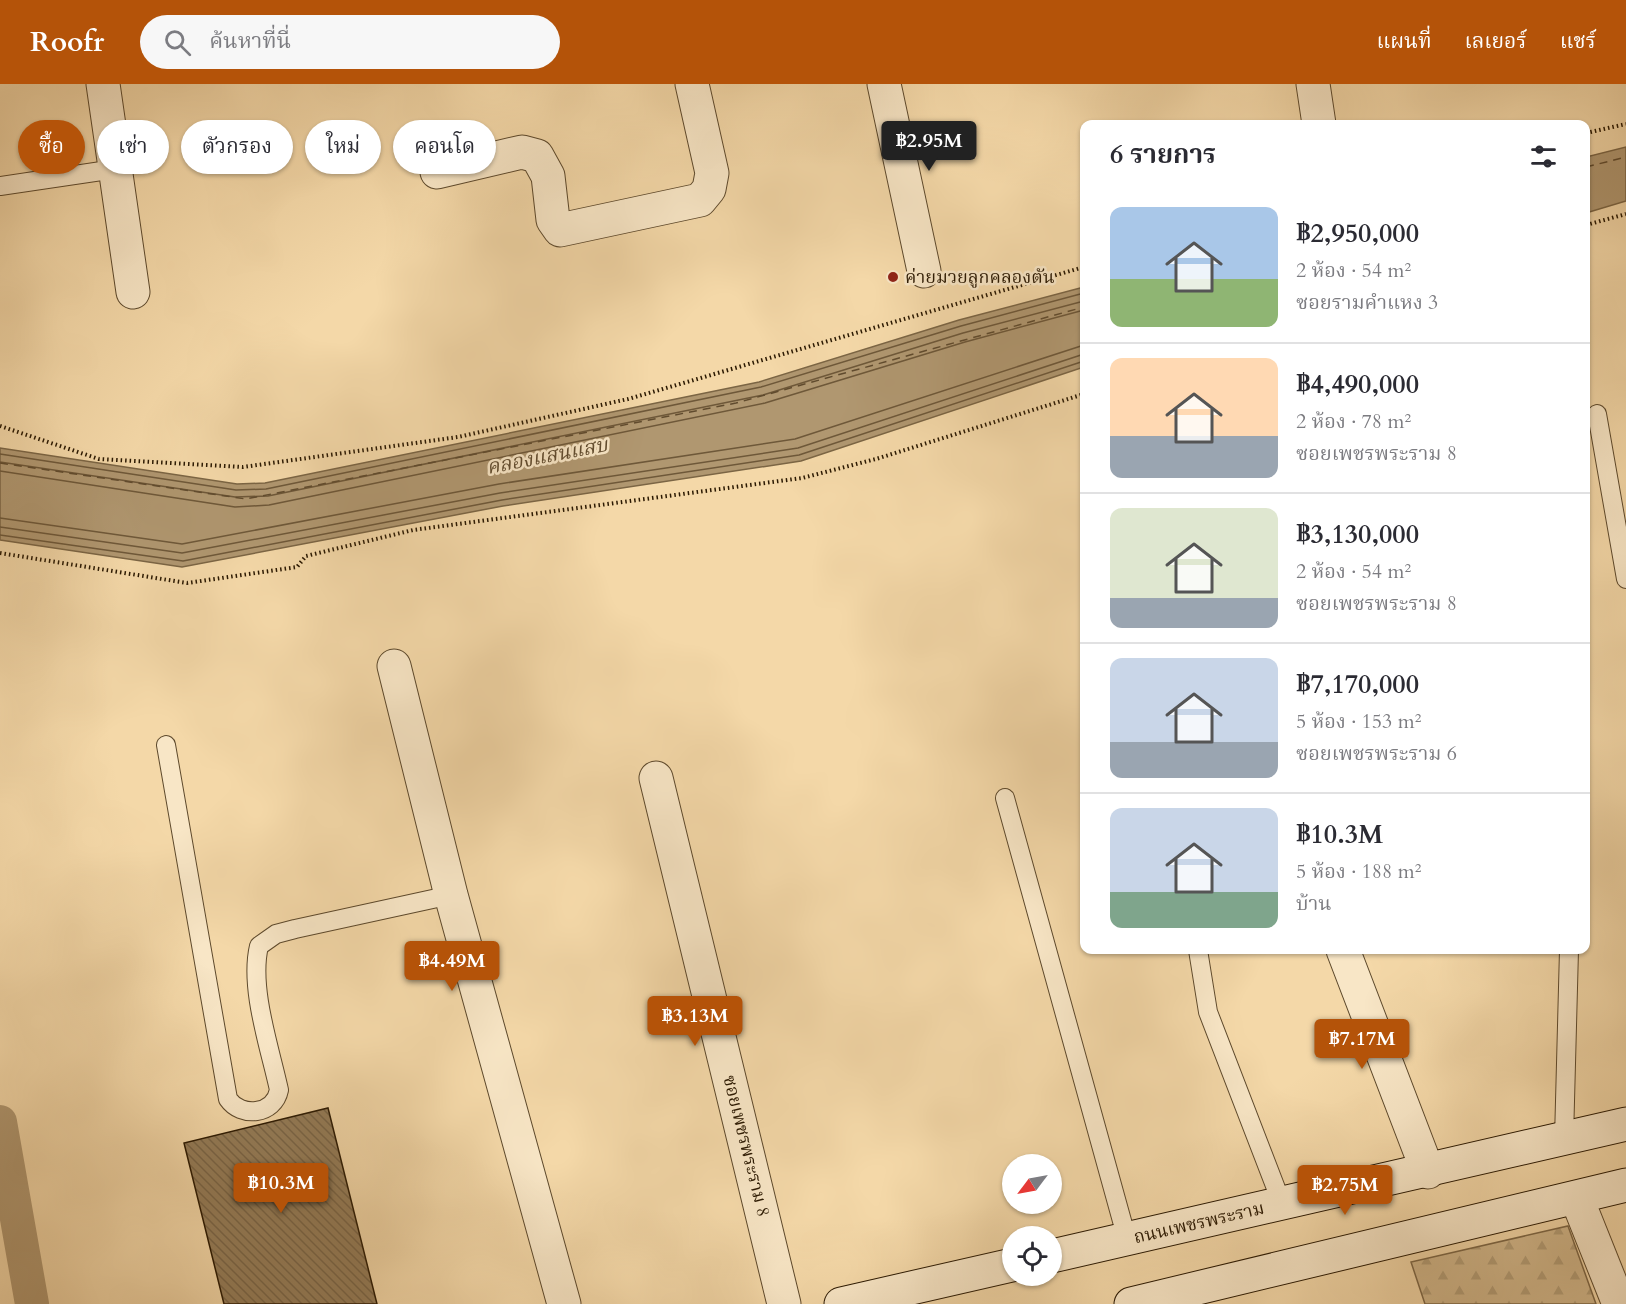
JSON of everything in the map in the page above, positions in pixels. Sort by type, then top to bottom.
[{"type":"street","points":[[103,84],[108,120]]},
{"type":"street","points":[[496,158],[522,152],[537,156],[548,176],[553,220],[560,230],[700,200],[709,189],[712,173],[693,84]]},
{"type":"street","points":[[884,84],[924,271]]},
{"type":"street","points":[[1312,84],[1318,120]]},
{"type":"street","points":[[116,174],[133,292]]},
{"type":"street","points":[[394,666],[451,895],[564,1304]]},
{"type":"street","name":"ซอยเพชรพระราม 8","points":[[656,778],[784,1304]]},
{"type":"street","points":[[1345,954],[1428,1172]]},
{"type":"street","name":"ถนนเพชรพระราม","points":[[1062,1254],[1428,1172],[1626,1124]]},
{"type":"street","points":[[1131,1304],[1577,1199],[1626,1185]]},
{"type":"street","points":[[1577,1199],[1619,1304]]},
{"type":"street","points":[[841,1304],[1002,1267]]},
{"type":"lane","points":[[0,186],[97,171]]},
{"type":"lane","points":[[1597,414],[1626,579]]},
{"type":"lane","points":[[166,745],[215,1033],[228,1099],[235,1108],[248,1112],[260,1110],[278,1098],[279,1090],[259,999],[255,960],[259,946],[276,934],[451,895]]},
{"type":"lane","points":[[1005,798],[1127,1239]]},
{"type":"lane","points":[[1199,954],[1208,1012],[1282,1204]]},
{"type":"lane","points":[[1564,1139],[1569,954]]},
{"type":"path","points":[[1590,132],[1626,123]]},
{"type":"path","points":[[1590,224],[1626,214]]},
{"type":"path","points":[[0,426],[99,459],[243,467],[458,437],[628,399],[1080,268]]},
{"type":"path","points":[[0,553],[187,583],[297,567],[306,556],[413,530],[802,478],[876,459],[1080,395]]},
{"type":"green space","points":[[1568,1226],[1596,1304],[1425,1304],[1411,1262]]},
{"type":"water","points":[[1626,147],[1626,201],[1590,212],[1590,156]]},
{"type":"water","name":"คลองแสนแสบ","points":[[1080,288],[1080,368],[801,461],[503,506],[182,567],[0,540],[0,448],[237,484],[265,483],[759,382],[959,320]]},
{"type":"building","points":[[328,1108],[377,1304],[224,1304],[184,1143]]},
{"type":"waterway","points":[[0,1122],[32,1304]]},
{"type":"ferry route","points":[[1590,166],[1626,157]]},
{"type":"ferry route","points":[[0,463],[246,499],[736,403],[1080,308]]},
{"type":"place","name":"ค่ายมวยลูกคลองตัน","points":[[893,277]]}]
